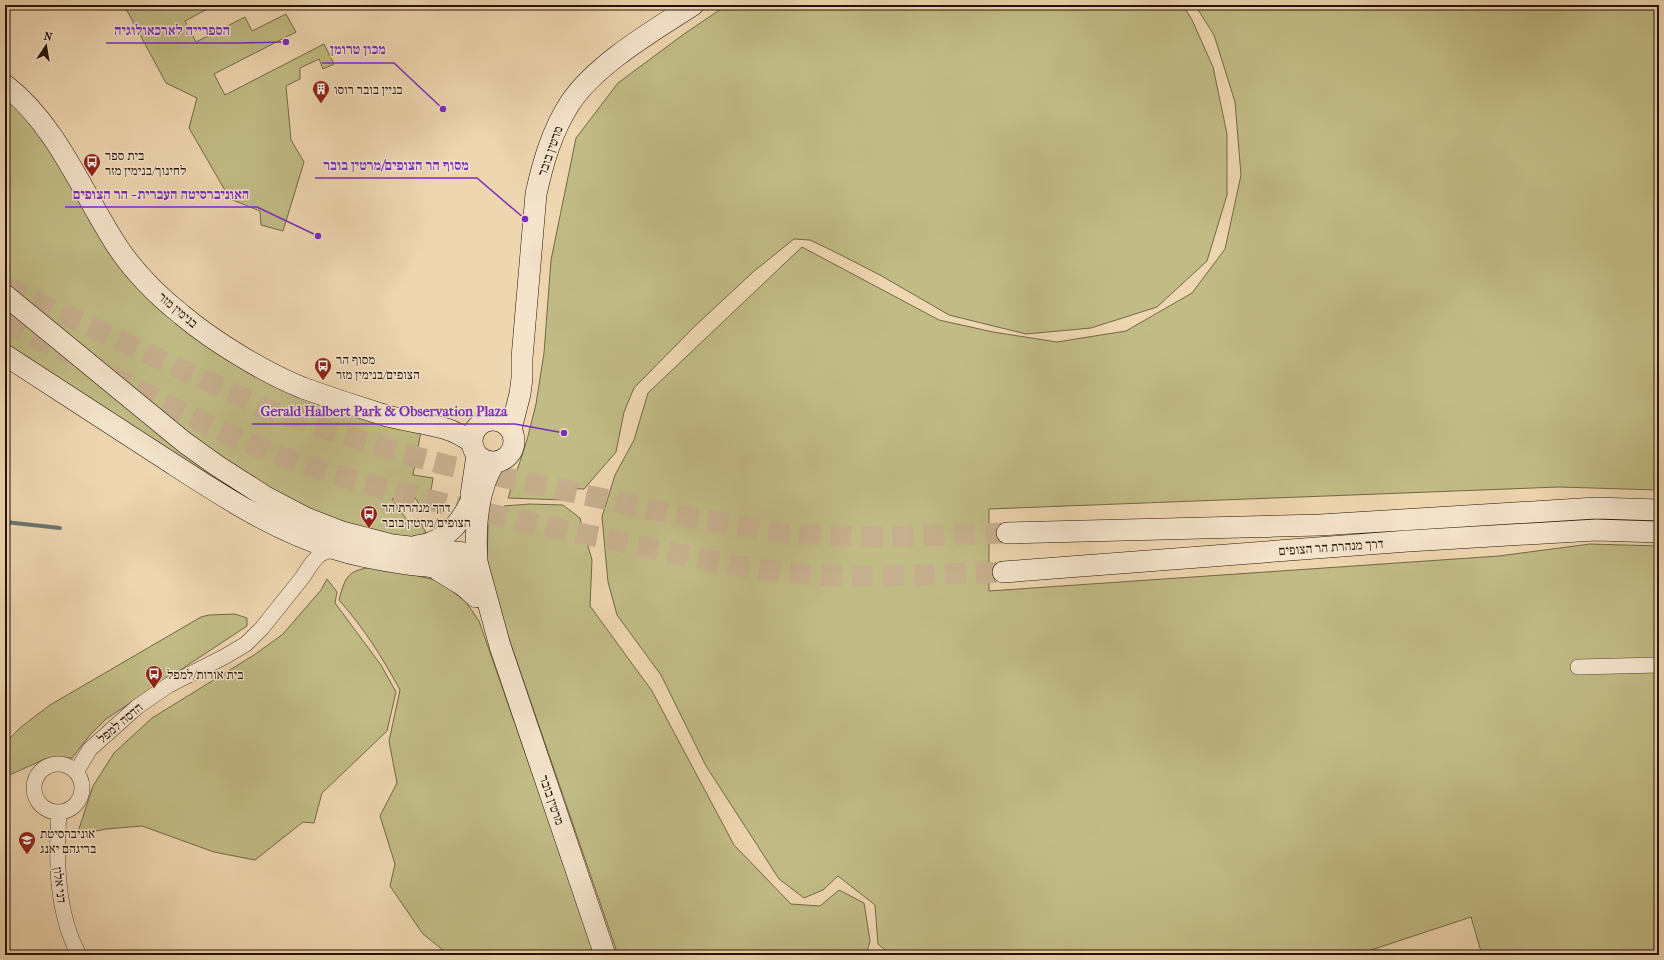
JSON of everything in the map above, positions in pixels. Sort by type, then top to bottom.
[{"type":"main road","name":"מרטין בובר","points":[[483,440],[508,456],[512,450],[514,436],[511,429],[520,394],[522,378],[522,358],[536,194],[542,168],[558,124],[570,103],[592,77],[640,40],[693,5]]},
{"type":"main road","name":"בנימין מזר","points":[[5,85],[25,102],[38,118],[62,153],[124,255],[142,279],[181,315],[211,337],[274,375],[302,387],[383,415],[435,426],[459,428],[483,440]]},
{"type":"main road","points":[[5,295],[178,437],[216,465],[266,497],[306,518],[342,532],[469,562]]},
{"type":"main road","points":[[5,355],[215,491],[284,528],[335,549],[366,556],[430,566],[469,562]]},
{"type":"main road","name":"מרטין בובר","points":[[500,646],[476,596],[464,539],[469,505],[483,440],[512,394],[522,358]]},
{"type":"main road","points":[[483,440],[500,420],[511,429]]},
{"type":"main road","name":"מרטין בובר","points":[[483,440],[487,478],[480,504],[476,538],[469,562],[500,646],[605,955]]},
{"type":"main road","points":[[410,547],[430,543],[446,535],[458,524],[469,505]]},
{"type":"main road","name":"דרך מנהרת הר הצופים","points":[[1007,533],[1320,525],[1596,508],[1659,510]]},
{"type":"main road","name":"דרך מנהרת הר הצופים","points":[[1003,572],[1416,540],[1596,530],[1659,532]]},
{"type":"main road","points":[[430,566],[453,578],[476,596]]},
{"type":"street","name":"הדסה למפל","points":[[284,528],[303,544],[307,550],[307,557],[302,578]]},
{"type":"street","name":"הדסה למפל","points":[[76,772],[90,749],[137,707],[170,685],[246,644],[262,628],[320,554],[335,549]]},
{"type":"street","points":[[1578,667],[1659,665]]},
{"type":"street","points":[[51,765],[68,766],[76,772],[81,782],[81,796],[76,804],[70,809],[59,812],[48,810],[41,806],[36,799],[34,791],[35,781],[39,774],[51,765]]},
{"type":"street","name":"דני אלון","points":[[59,812],[57,855],[59,885],[68,929],[79,955]]},
{"type":"shaded area","points":[[124,5],[215,5],[185,21],[196,42],[245,17],[252,31],[286,14],[296,32],[214,74],[225,95],[324,44],[334,64],[323,69],[319,59],[300,68],[300,79],[286,86],[291,140],[304,162],[283,231],[261,225],[260,211],[230,199],[189,128],[197,98],[166,83]]},
{"type":"shaded area","points":[[727,5],[1183,5],[1192,20],[1213,67],[1227,134],[1227,195],[1207,261],[1157,307],[1091,328],[1026,334],[949,315],[880,275],[835,252],[810,240],[794,239],[753,272],[694,327],[634,388],[624,412],[616,452],[584,489],[564,488],[562,500],[508,498],[527,440],[536,404],[544,353],[551,260],[576,138],[618,83],[684,34]]},
{"type":"shaded area","points":[[1195,5],[1659,5],[1659,490],[1559,487],[989,509],[989,591],[1499,556],[1590,544],[1659,546],[1659,955],[1482,955],[1471,917],[1356,955],[891,955],[878,944],[875,905],[838,876],[823,890],[804,898],[779,879],[706,766],[661,675],[617,615],[608,582],[602,517],[615,475],[634,440],[648,393],[802,247],[939,320],[993,332],[1057,342],[1126,331],[1192,293],[1225,249],[1241,175],[1235,102],[1214,35]]},
{"type":"shaded area","points":[[5,95],[15,102],[190,329],[421,431],[413,475],[433,478],[428,509],[421,507],[412,493],[392,499],[408,521],[419,519],[427,535],[400,538],[328,518],[279,495],[229,465],[5,285]]},
{"type":"shaded area","points":[[5,308],[291,517],[255,508],[5,346]]},
{"type":"shaded area","points":[[530,504],[563,505],[580,518],[592,560],[590,606],[652,691],[734,845],[791,904],[820,906],[839,890],[864,903],[870,941],[866,955],[618,955],[495,598],[487,565],[488,525],[504,506]]},
{"type":"shaded area","points":[[376,566],[439,581],[466,602],[479,621],[596,955],[449,955],[423,934],[390,886],[395,864],[380,816],[397,783],[389,741],[400,690],[372,643],[357,621],[339,600],[344,584],[350,575],[354,572]]},
{"type":"shaded area","points":[[327,579],[337,592],[335,603],[381,665],[396,692],[387,731],[322,793],[314,823],[303,822],[255,860],[214,852],[142,826],[106,829],[77,835],[93,786],[114,753],[152,718],[254,655],[283,634],[321,590]]},
{"type":"shaded area","points":[[235,614],[247,618],[247,626],[106,719],[90,735],[72,758],[45,759],[5,777],[5,743],[21,727],[50,705],[201,617],[209,615]]},
{"type":"waterway","points":[[5,522],[60,528]]},
{"type":"tunnel","points":[[5,287],[271,411],[394,451],[446,465],[683,516],[788,534],[881,537],[1007,533]]},
{"type":"tunnel","points":[[5,322],[72,356]]},
{"type":"tunnel","points":[[109,375],[218,430],[286,458],[360,482],[512,519],[710,561],[784,572],[839,576],[1003,572]]},
{"type":"place","name":"הספרייה לארכאולוגיה","points":[[286,42]]},
{"type":"place","name":"בניין בובר רוסו","points":[[321,104]]},
{"type":"place","name":"מכון טרומן","points":[[443,109]]},
{"type":"place","name":"בית ספר לחינוך/בנימין מזר","points":[[92,177]]},
{"type":"place","name":"מסוף הר הצופים/מרטין בובר","points":[[525,219]]},
{"type":"place","name":"האוניברסיטה העברית - הר הצופים","points":[[318,236]]},
{"type":"place","name":"מסוף הר הצופים/בנימין מזר","points":[[323,381]]},
{"type":"place","name":"Gerald Halbert Park & Observation Plaza","points":[[564,433]]},
{"type":"place","name":"דרך מנהרת הר הצופים/מרטין בובר","points":[[369,529]]},
{"type":"place","name":"בית אורות/למפל","points":[[154,689]]},
{"type":"place","name":"אוניברסיטת בריגהם יאנג","points":[[27,855]]}]
